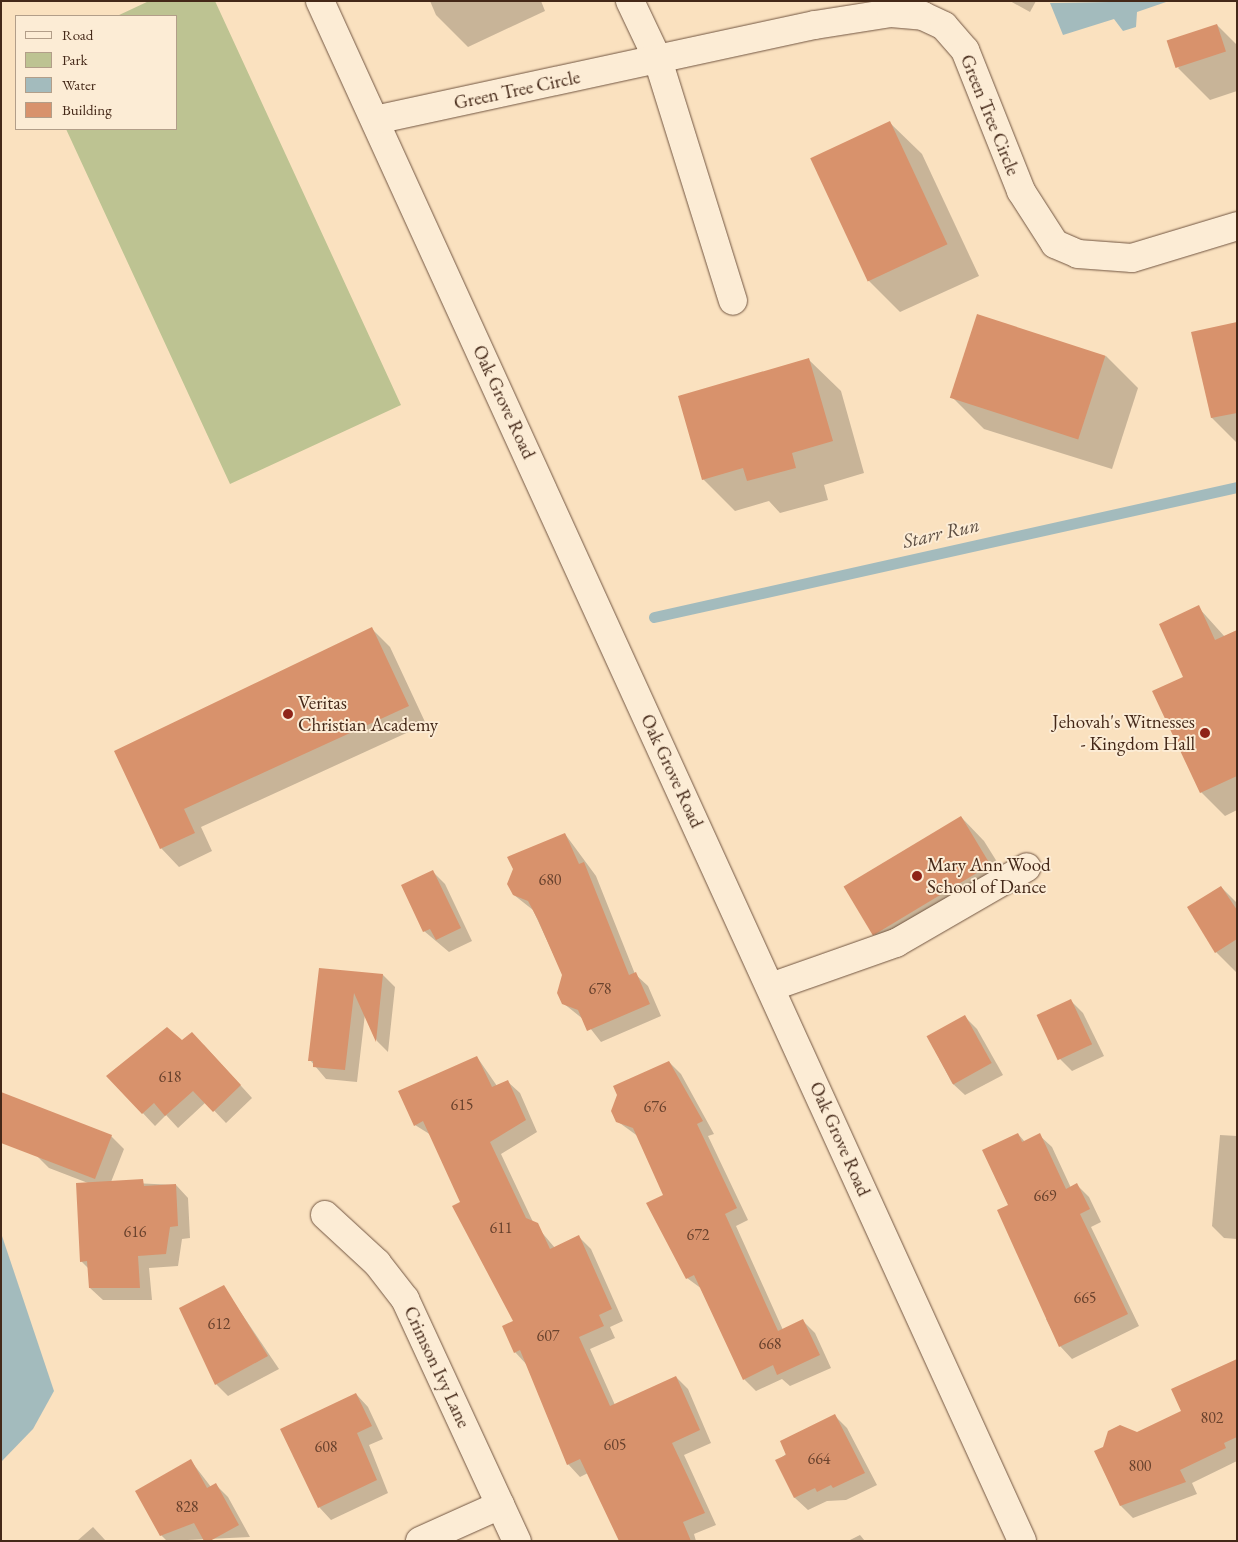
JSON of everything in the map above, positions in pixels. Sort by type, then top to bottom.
[{"type":"street","name":"Oak Grove Road","points":[[320,1],[1022,1541]]},
{"type":"street","points":[[630,1],[658,60],[733,301]]},
{"type":"street","name":"Green Tree Circle","points":[[375,120],[815,25],[891,13],[922,16],[944,26],[965,50],[1021,191],[1055,244],[1078,254],[1132,258],[1237,226]]},
{"type":"street","points":[[771,987],[896,943],[1027,867]]},
{"type":"street","name":"Crimson Ivy Lane","points":[[325,1216],[377,1263],[405,1299],[517,1541]]},
{"type":"street","points":[[420,1541],[500,1505]]},
{"type":"green space","points":[[149,1],[215,1],[401,405],[230,484],[66,130],[178,130],[178,15],[119,15]]},
{"type":"water","points":[[1169,1],[1137,12],[1136,27],[1123,31],[1114,19],[1063,35],[1050,3]]},
{"type":"water","points":[[1,1233],[54,1391],[33,1429],[1,1462]]},
{"type":"building","points":[[1217,24],[1226,52],[1176,68],[1167,40]]},
{"type":"building","points":[[890,121],[947,244],[868,281],[810,158]]},
{"type":"building","points":[[977,314],[1105,356],[1078,439],[950,398]]},
{"type":"building","points":[[1237,322],[1237,413],[1211,418],[1191,332]]},
{"type":"building","points":[[809,358],[833,441],[792,453],[796,468],[747,481],[743,468],[702,480],[678,396]]},
{"type":"building","name":"Jehovah's Witnesses - Kingdom Hall","points":[[1199,605],[1215,640],[1237,630],[1237,776],[1200,793],[1152,691],[1183,677],[1159,624]]},
{"type":"building","name":"Veritas Christian Academy","points":[[372,627],[409,706],[184,809],[195,833],[160,849],[114,751]]},
{"type":"building","name":"Mary Ann Wood School of Dance","points":[[961,816],[990,865],[873,935],[844,887]]},
{"type":"building","points":[[565,833],[579,864],[584,862],[629,975],[636,972],[650,1004],[587,1031],[578,1010],[562,1004],[557,993],[562,975],[528,901],[513,895],[507,884],[513,869],[507,857]]},
{"type":"building","points":[[433,870],[461,928],[436,940],[430,929],[423,932],[401,885]]},
{"type":"building","points":[[1221,886],[1237,910],[1237,939],[1215,953],[1187,907]]},
{"type":"building","points":[[319,968],[383,974],[376,1042],[354,993],[345,1070],[313,1067],[313,1061],[308,1061]]},
{"type":"building","points":[[1071,999],[1092,1044],[1058,1060],[1037,1015]]},
{"type":"building","points":[[965,1015],[992,1063],[953,1084],[927,1036]]},
{"type":"building","points":[[167,1027],[182,1040],[192,1032],[241,1085],[213,1112],[193,1091],[165,1116],[154,1103],[142,1114],[106,1076]]},
{"type":"building","points":[[477,1056],[492,1087],[508,1080],[526,1120],[490,1142],[526,1218],[538,1223],[550,1249],[579,1235],[612,1309],[599,1315],[604,1326],[579,1337],[610,1406],[676,1376],[700,1430],[672,1443],[705,1513],[683,1522],[691,1541],[619,1541],[580,1459],[567,1465],[520,1350],[514,1353],[502,1326],[513,1321],[452,1206],[460,1202],[423,1121],[414,1126],[398,1091]]},
{"type":"building","points":[[669,1061],[703,1121],[697,1124],[737,1208],[725,1214],[778,1331],[803,1319],[820,1355],[777,1375],[773,1365],[743,1380],[694,1275],[686,1279],[646,1203],[663,1195],[633,1128],[616,1122],[611,1111],[617,1095],[613,1086]]},
{"type":"building","points":[[1,1092],[112,1135],[95,1179],[1,1143]]},
{"type":"building","points":[[1018,1133],[1022,1142],[1040,1133],[1066,1189],[1077,1183],[1090,1209],[1080,1214],[1128,1314],[1059,1347],[997,1210],[1008,1205],[982,1150]]},
{"type":"building","points":[[143,1179],[144,1186],[176,1184],[178,1226],[170,1227],[166,1254],[138,1256],[140,1288],[89,1288],[87,1261],[80,1262],[76,1183]]},
{"type":"building","points":[[224,1285],[268,1356],[215,1385],[179,1308]]},
{"type":"building","points":[[1237,1359],[1237,1437],[1224,1443],[1226,1448],[1180,1470],[1186,1482],[1120,1506],[1094,1451],[1103,1447],[1108,1431],[1120,1425],[1137,1432],[1181,1411],[1171,1389]]},
{"type":"building","points":[[356,1393],[372,1426],[357,1433],[377,1480],[318,1508],[280,1429]]},
{"type":"building","points":[[835,1414],[865,1473],[833,1488],[831,1485],[817,1492],[815,1488],[794,1498],[775,1460],[786,1455],[780,1441]]},
{"type":"building","points":[[191,1459],[207,1488],[216,1483],[239,1525],[210,1541],[204,1541],[194,1523],[160,1536],[135,1491]]},
{"type":"waterway","name":"Starr Run","points":[[654,617],[1237,487]]},
{"type":"place","name":"Veritas Christian Academy","points":[[288,714]]},
{"type":"place","name":"Jehovah's Witnesses - Kingdom Hall","points":[[1205,733]]},
{"type":"place","name":"Mary Ann Wood School of Dance","points":[[917,876]]}]
